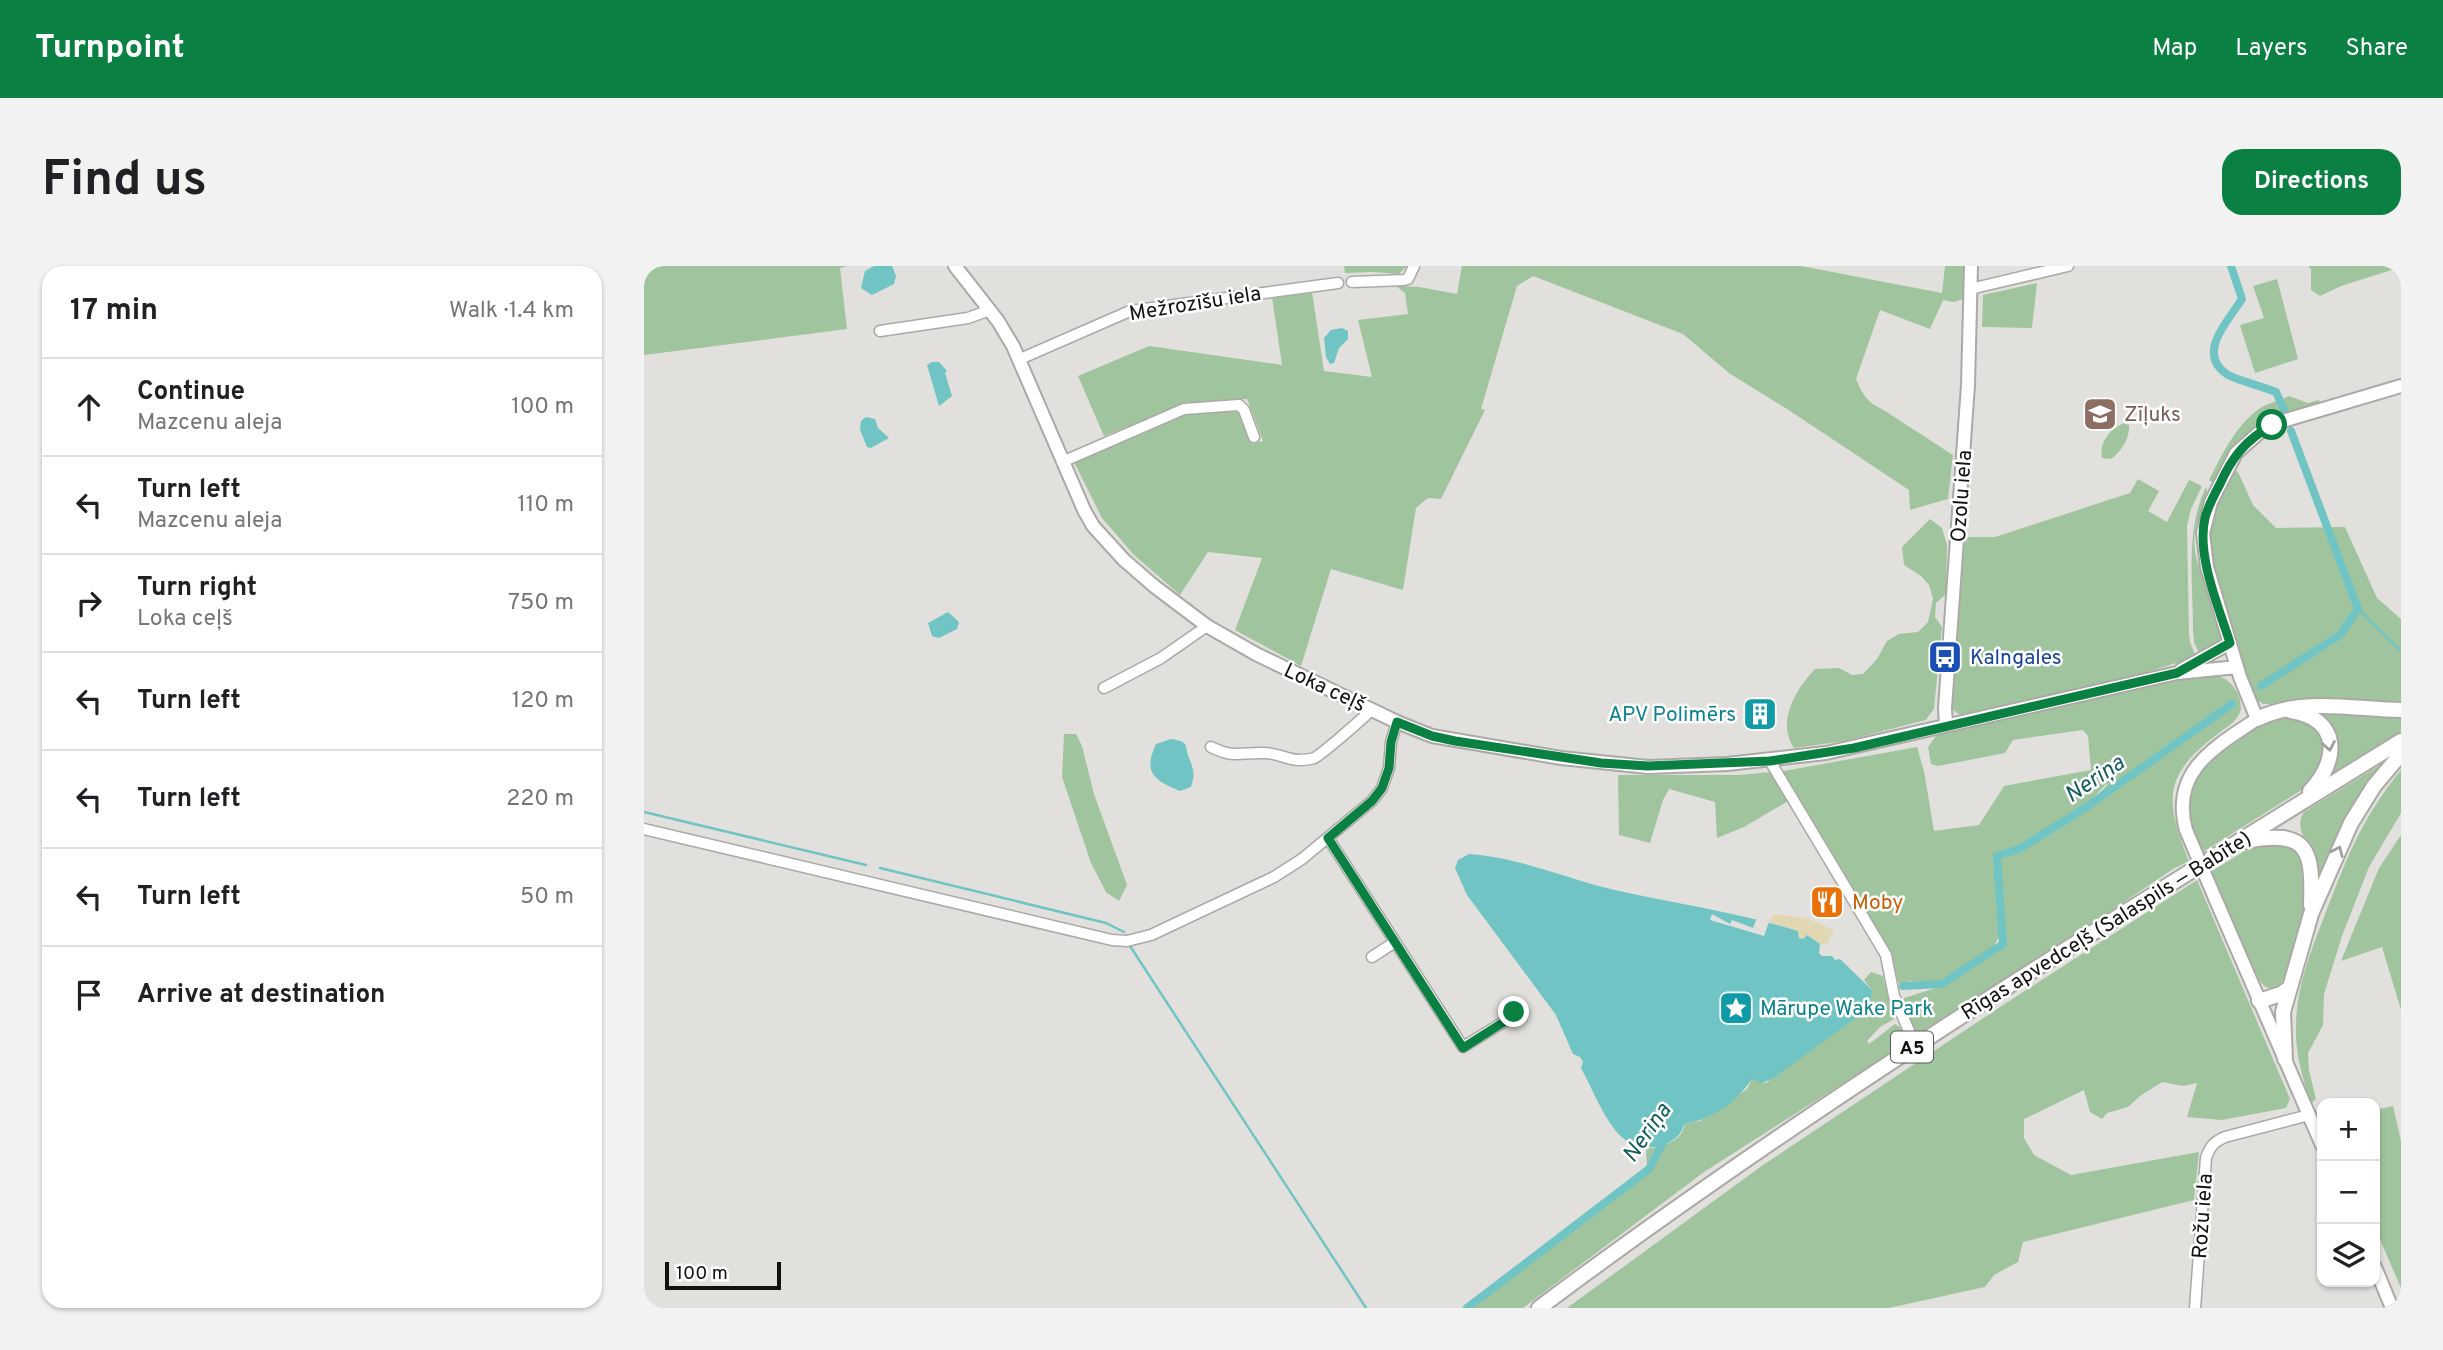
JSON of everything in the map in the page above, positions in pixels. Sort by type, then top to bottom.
[{"type":"highway","points":[[2256,719],[2304,705],[2401,710]]},
{"type":"highway","points":[[2280,710],[2309,715],[2317,721],[2326,732],[2331,750],[2325,774],[2294,807]]},
{"type":"highway","name":"Rīgas apvedceļš (Salaspils — Babīte)","points":[[1539,1308],[1751,1156],[1915,1045],[2401,741]]},
{"type":"highway","points":[[2285,1059],[2281,1021],[2311,914],[2357,813],[2388,767],[2401,754]]},
{"type":"highway","points":[[2238,842],[2280,836],[2301,847],[2309,858],[2312,871],[2311,914]]},
{"type":"highway","points":[[2259,1001],[2288,989]]},
{"type":"main road","name":"Loka ceļš","points":[[955,266],[990,310],[1020,359],[1084,510],[1098,531],[1134,569],[1207,626],[1256,654],[1432,736],[1601,763],[1648,766],[1770,761],[1854,748],[2177,673],[2237,667]]},
{"type":"main road","name":"Ozolu iela","points":[[1946,725],[1968,385],[1971,266]]},
{"type":"main road","points":[[2317,1133],[2186,830],[2183,807],[2189,778],[2213,749],[2256,719],[2237,667],[2207,567],[2203,533],[2211,502],[2236,453],[2260,432],[2279,422],[2401,386]]},
{"type":"main road","name":"Loka ceļš","points":[[2177,673],[2230,643]]},
{"type":"main road","points":[[2380,1279],[2392,1308]]},
{"type":"street","points":[[1352,282],[1408,279],[1414,266]]},
{"type":"street","points":[[1970,289],[2068,266]]},
{"type":"street","name":"Mežrozīšu iela","points":[[1020,359],[1130,311],[1338,283]]},
{"type":"street","points":[[880,331],[968,318],[990,310]]},
{"type":"street","points":[[1062,462],[1184,409],[1239,405],[1244,410],[1254,436]]},
{"type":"street","points":[[1104,688],[1161,658],[1207,626]]},
{"type":"street","points":[[1211,747],[1226,754],[1266,752],[1298,760],[1313,758],[1325,751],[1372,709]]},
{"type":"street","points":[[644,829],[1127,942],[1152,935],[1273,877],[1328,838],[1372,801],[1382,788],[1389,768],[1391,742],[1397,722]]},
{"type":"street","points":[[1770,761],[1886,955],[1894,996],[1915,1045]]},
{"type":"street","points":[[1328,838],[1460,1049],[1507,1020],[1514,1012]]},
{"type":"street","points":[[1372,957],[1395,942]]},
{"type":"street","name":"Rožu iela","points":[[2195,1308],[2206,1158],[2209,1148],[2225,1137],[2309,1115]]},
{"type":"green space","points":[[644,266],[848,266],[840,268],[847,329],[644,355]]},
{"type":"green space","points":[[1344,266],[1407,266],[1399,274],[1345,273]]},
{"type":"green space","points":[[1462,266],[1801,266],[1942,293],[1945,266],[1964,266],[1963,299],[1954,302],[1943,300],[1930,329],[1880,310],[1856,379],[1872,404],[1953,455],[1948,499],[1910,510],[1909,490],[1729,373],[1683,334],[1533,276],[1517,286],[1481,409],[1485,410],[1441,499],[1428,498],[1416,508],[1403,590],[1331,569],[1301,666],[1235,630],[1262,558],[1208,552],[1180,595],[1134,555],[1102,518],[1074,462],[1188,413],[1235,409],[1242,415],[1252,444],[1263,441],[1247,399],[1186,403],[1104,436],[1078,376],[1149,346],[1282,365],[1272,297],[1312,292],[1324,371],[1372,377],[1358,320],[1408,314],[1405,293],[1396,286],[1457,294]]},
{"type":"green space","points":[[2308,266],[2401,267],[2341,286],[2320,296],[2311,290],[2311,269]]},
{"type":"green space","points":[[2277,279],[2298,359],[2255,373],[2240,325],[2264,318],[2253,286]]},
{"type":"green space","points":[[2037,283],[2032,328],[1982,327],[1983,295]]},
{"type":"green space","points":[[2289,396],[2308,403],[2319,400],[2320,404],[2282,416],[2256,429],[2236,449],[2213,483],[2209,480],[2246,420],[2264,406]]},
{"type":"green space","points":[[2124,423],[2129,425],[2124,444],[2111,459],[2102,458],[2101,452],[2106,437]]},
{"type":"green space","points":[[2233,469],[2238,472],[2253,505],[2276,528],[2345,527],[2377,598],[2401,619],[2401,705],[2299,701],[2263,704],[2254,698],[2212,568],[2209,540],[2210,522]]},
{"type":"green space","points":[[2138,479],[2159,491],[2148,511],[2167,522],[2189,480],[2202,486],[2191,509],[2187,526],[2189,633],[2196,657],[2115,682],[1969,716],[1955,711],[1949,704],[1964,540],[1969,537],[1995,537],[2130,493]]},
{"type":"green space","points":[[2206,487],[2206,501],[2195,530],[2195,551],[2217,613],[2221,636],[2216,645],[2200,655],[2194,642],[2192,557],[2195,521]]},
{"type":"green space","points":[[1930,519],[1942,528],[1947,545],[1946,594],[1936,603],[1935,617],[1942,627],[1934,709],[1926,720],[1845,741],[1794,748],[1787,728],[1788,717],[1795,696],[1815,669],[1839,668],[1852,675],[1863,674],[1877,659],[1887,641],[1899,634],[1918,632],[1928,622],[1933,599],[1929,585],[1904,565],[1902,547]]},
{"type":"green space","points":[[2215,675],[2234,687],[2241,709],[2235,720],[2201,748],[2178,776],[2173,804],[2175,821],[2189,861],[2173,869],[1922,1038],[1916,1036],[1905,1010],[1904,998],[1942,986],[2004,945],[1999,864],[2001,858],[2020,850],[2055,826],[2084,811],[2107,783],[2084,808],[2051,826],[2020,848],[1996,856],[1999,937],[1993,947],[1939,983],[1910,981],[1899,984],[1890,956],[1795,797],[1744,827],[1717,838],[1715,802],[1669,789],[1650,843],[1619,835],[1618,775],[1738,775],[1784,771],[1917,747],[1924,771],[1934,831],[1979,825],[2004,786],[2091,770],[2088,736],[2083,730],[2013,740],[2005,753],[1938,766],[1931,764],[1928,747],[1938,733],[2190,678]]},
{"type":"green space","points":[[2319,710],[2401,714],[2401,731],[2331,774],[2335,758],[2318,715]]},
{"type":"green space","points":[[2296,716],[2309,722],[2318,731],[2326,757],[2308,786],[2203,852],[2189,813],[2192,790],[2200,773],[2212,758],[2244,734],[2279,719]]},
{"type":"green space","points":[[1064,734],[1076,734],[1082,746],[1094,794],[1127,885],[1119,901],[1106,892],[1091,863],[1062,777]]},
{"type":"green space","points":[[2388,760],[2318,881],[2316,862],[2301,830],[2304,812]]},
{"type":"green space","points":[[2401,770],[2401,813],[2369,867],[2342,936],[2324,994],[2323,1025],[2308,1053],[2316,1099],[2313,1102],[2302,1073],[2296,1036],[2298,998],[2305,971],[2347,858],[2375,806]]},
{"type":"green space","points":[[2401,835],[2401,1010],[2382,947],[2341,961],[2379,868]]},
{"type":"green space","points":[[2281,842],[2294,848],[2303,858],[2306,870],[2305,905],[2290,965],[2276,988],[2269,988],[2264,986],[2256,975],[2212,871],[2251,847]]},
{"type":"green space","points":[[2197,880],[2290,1099],[2286,1108],[2222,1120],[2187,1117],[2197,1083],[2183,1086],[2162,1082],[2128,1107],[2107,1113],[2102,1119],[2090,1112],[2084,1090],[2024,1119],[2024,1138],[2034,1155],[2071,1175],[2199,1152],[2194,1200],[2023,1242],[2018,1262],[1994,1275],[1985,1287],[1889,1308],[1567,1308],[1763,1165]]},
{"type":"green space","points":[[1871,972],[1883,976],[1894,1019],[1880,1027],[1867,1041],[1869,1044],[1895,1024],[1900,1027],[1904,1037],[1892,1052],[1704,1172],[1523,1308],[1463,1308],[1647,1167],[1646,1149],[1674,1140],[1681,1134],[1686,1123],[1700,1121],[1747,1089],[1752,1079],[1766,1083],[1780,1072],[1872,990],[1864,980]]},
{"type":"green space","points":[[2393,1106],[2401,1141],[2401,1288],[2380,1240],[2380,1109]]},
{"type":"sand","points":[[1774,914],[1806,918],[1834,930],[1827,944],[1820,944],[1807,935],[1803,939],[1799,938],[1797,931],[1769,922]]},
{"type":"water","points":[[874,266],[892,266],[896,276],[894,284],[872,295],[861,288],[865,271]]},
{"type":"water","points":[[1342,328],[1348,331],[1348,339],[1339,348],[1334,363],[1330,364],[1326,357],[1324,338],[1331,330]]},
{"type":"water","points":[[939,362],[947,371],[945,373],[952,396],[939,406],[927,365]]},
{"type":"water","points":[[866,417],[875,419],[878,428],[889,438],[871,448],[867,447],[860,430],[861,421]]},
{"type":"water","points":[[948,612],[959,622],[957,629],[939,638],[932,636],[928,623]]},
{"type":"water","points":[[1171,739],[1185,744],[1193,769],[1191,787],[1180,791],[1157,779],[1151,768],[1150,762],[1156,744]]},
{"type":"water","points":[[1469,854],[1506,859],[1615,890],[1729,913],[1798,931],[1799,938],[1803,939],[1807,935],[1820,944],[1819,953],[1822,956],[1840,959],[1872,990],[1870,1005],[1772,1079],[1761,1083],[1752,1079],[1739,1095],[1715,1114],[1686,1123],[1679,1134],[1662,1145],[1637,1146],[1622,1137],[1610,1123],[1581,1068],[1583,1062],[1573,1054],[1556,1015],[1467,895],[1455,868],[1458,860]]},
{"type":"pier","points":[[1712,914],[1730,924],[1732,920],[1753,928],[1758,915],[1770,919],[1764,936],[1710,920]]},
{"type":"waterway","name":"Neriņa","points":[[2231,266],[2242,299],[2217,337],[2214,357],[2219,367],[2228,375],[2276,392],[2284,410]]},
{"type":"waterway","name":"Neriņa","points":[[2261,686],[2340,635],[2358,609],[2291,431]]},
{"type":"waterway","points":[[2358,609],[2401,651]]},
{"type":"waterway","name":"Neriņa","points":[[1903,986],[1942,984],[2003,944],[1997,856],[2019,849],[2085,808],[2232,704]]},
{"type":"waterway","points":[[644,812],[866,865]]},
{"type":"waterway","points":[[880,868],[1106,923],[1124,932]]},
{"type":"waterway","points":[[1130,946],[1366,1308]]},
{"type":"waterway","name":"Neriņa","points":[[1467,1308],[1649,1169],[1665,1139]]},
{"type":"place","name":"Zīļuks","points":[[2100,414]]},
{"type":"place","name":"Kalngales","points":[[1945,657]]},
{"type":"place","name":"APV Polimērs","points":[[1760,714]]},
{"type":"place","name":"Moby","points":[[1827,902]]},
{"type":"place","name":"Mārupe Wake Park","points":[[1736,1008]]},
{"type":"route","points":[[1514,1012],[1507,1020],[1463,1048],[1328,838],[1372,801],[1382,788],[1389,768],[1391,742],[1397,722],[1432,736],[1561,758],[1648,766],[1727,764],[1770,761],[1854,748],[2177,673],[2230,643],[2207,567],[2203,533],[2205,518],[2236,453],[2272,425]]}]
